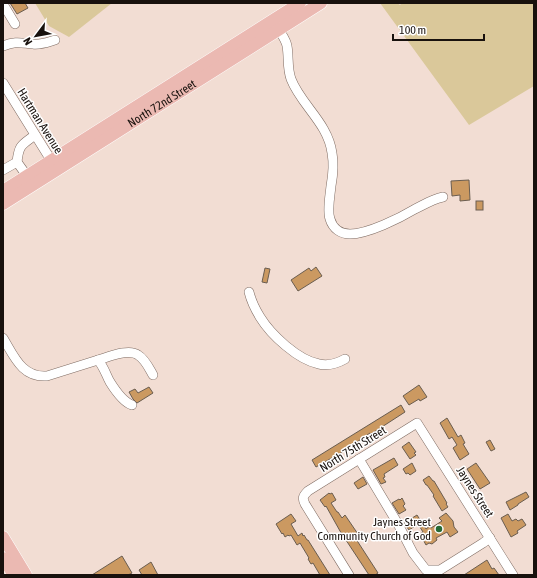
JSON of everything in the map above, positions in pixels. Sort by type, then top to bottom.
[{"type":"main road","name":"North 72nd Street","points":[[3,204],[54,166],[300,3]]},
{"type":"main road","name":"North 72nd Street","points":[[3,191],[27,176],[54,166],[321,3]]},
{"type":"main road","points":[[3,537],[26,575]]},
{"type":"main road","points":[[3,558],[14,575]]},
{"type":"street","points":[[3,4],[15,24]]},
{"type":"street","points":[[279,30],[287,45],[288,67],[291,79],[298,92],[325,131],[331,145],[333,163],[329,218],[335,228],[345,234],[362,232],[391,221],[433,200],[443,197]]},
{"type":"street","points":[[3,46],[16,43],[46,43],[55,40]]},
{"type":"street","name":"Hartman Avenue","points":[[3,83],[54,166]]},
{"type":"street","points":[[27,176],[17,162],[19,148],[35,135]]},
{"type":"street","points":[[3,170],[17,162]]},
{"type":"street","points":[[248,292],[256,310],[265,324],[271,332],[290,349],[308,361],[320,364],[334,364],[345,359]]},
{"type":"street","points":[[3,338],[21,366],[33,375],[47,376],[98,360],[131,352],[136,353],[142,358],[154,375]]},
{"type":"street","points":[[98,360],[104,368],[113,387],[123,400],[132,405]]},
{"type":"street","name":"North 75th Street","points":[[350,575],[305,504],[303,496],[308,491],[417,423]]},
{"type":"street","name":"Jaynes Street","points":[[417,423],[513,575]]},
{"type":"street","points":[[359,459],[398,524],[413,553],[426,570],[440,570],[490,538]]},
{"type":"shaded area","points":[[35,3],[112,3],[69,37],[49,26]]},
{"type":"shaded area","points":[[380,3],[397,3],[400,5],[402,3],[534,3],[534,86],[469,125]]},
{"type":"building","points":[[10,3],[25,3],[28,8],[17,14]]},
{"type":"building","points":[[469,180],[470,200],[460,201],[460,195],[452,196],[451,181]]},
{"type":"building","points":[[476,201],[483,201],[483,210],[476,210]]},
{"type":"building","points":[[316,267],[322,276],[298,291],[291,280],[309,268],[311,271]]},
{"type":"building","points":[[265,268],[270,269],[267,283],[262,282]]},
{"type":"building","points":[[419,385],[427,397],[420,401],[419,399],[409,405],[403,396]]},
{"type":"building","points":[[149,387],[153,393],[137,403],[129,392],[135,389],[138,393]]},
{"type":"building","points":[[401,405],[405,412],[316,467],[312,460]]},
{"type":"building","points":[[447,418],[458,437],[461,435],[465,443],[463,444],[469,454],[460,460],[453,448],[457,445],[452,437],[449,439],[440,423]]},
{"type":"building","points":[[490,440],[495,449],[491,451],[486,442]]},
{"type":"building","points":[[409,442],[416,452],[414,453],[416,455],[410,459],[402,447]]},
{"type":"building","points":[[394,458],[398,465],[384,474],[385,477],[383,478],[386,482],[381,484],[373,470]]},
{"type":"building","points":[[412,463],[416,471],[410,475],[408,473],[406,474],[403,469]]},
{"type":"building","points":[[476,463],[490,483],[480,489],[467,469]]},
{"type":"building","points":[[429,476],[434,481],[447,503],[446,504],[448,507],[442,511],[433,496],[434,495],[423,480]]},
{"type":"building","points":[[363,477],[367,484],[358,489],[354,483]]},
{"type":"building","points":[[526,492],[529,497],[510,510],[506,502]]},
{"type":"building","points":[[329,493],[332,493],[336,500],[331,503],[337,512],[342,518],[345,515],[360,537],[356,539],[378,573],[375,575],[369,575],[340,531],[326,506],[325,507],[320,500]]},
{"type":"building","points":[[402,498],[405,504],[403,506],[406,510],[399,514],[392,503]]},
{"type":"building","points":[[446,513],[453,521],[454,527],[458,532],[450,537],[447,532],[436,538],[437,540],[432,544],[429,543],[426,545],[420,534],[423,532],[418,524],[409,530],[404,523],[417,515],[426,529],[430,526],[431,528],[442,521],[439,518]]},
{"type":"building","points":[[291,514],[296,521],[291,524],[298,536],[302,533],[303,536],[304,535],[330,575],[320,575],[313,563],[311,564],[300,543],[297,545],[291,535],[285,537],[283,533],[282,534],[276,524]]},
{"type":"building","points":[[508,514],[512,521],[522,519],[526,525],[517,531],[518,533],[511,537],[501,518]]},
{"type":"building","points":[[122,556],[132,573],[128,575],[92,575]]},
{"type":"building","points":[[487,560],[492,569],[494,568],[499,575],[464,575]]},
{"type":"building","points":[[151,562],[158,575],[142,575],[139,570]]},
{"type":"place","name":"Jaynes Street Community Church of God","points":[[439,529]]}]
